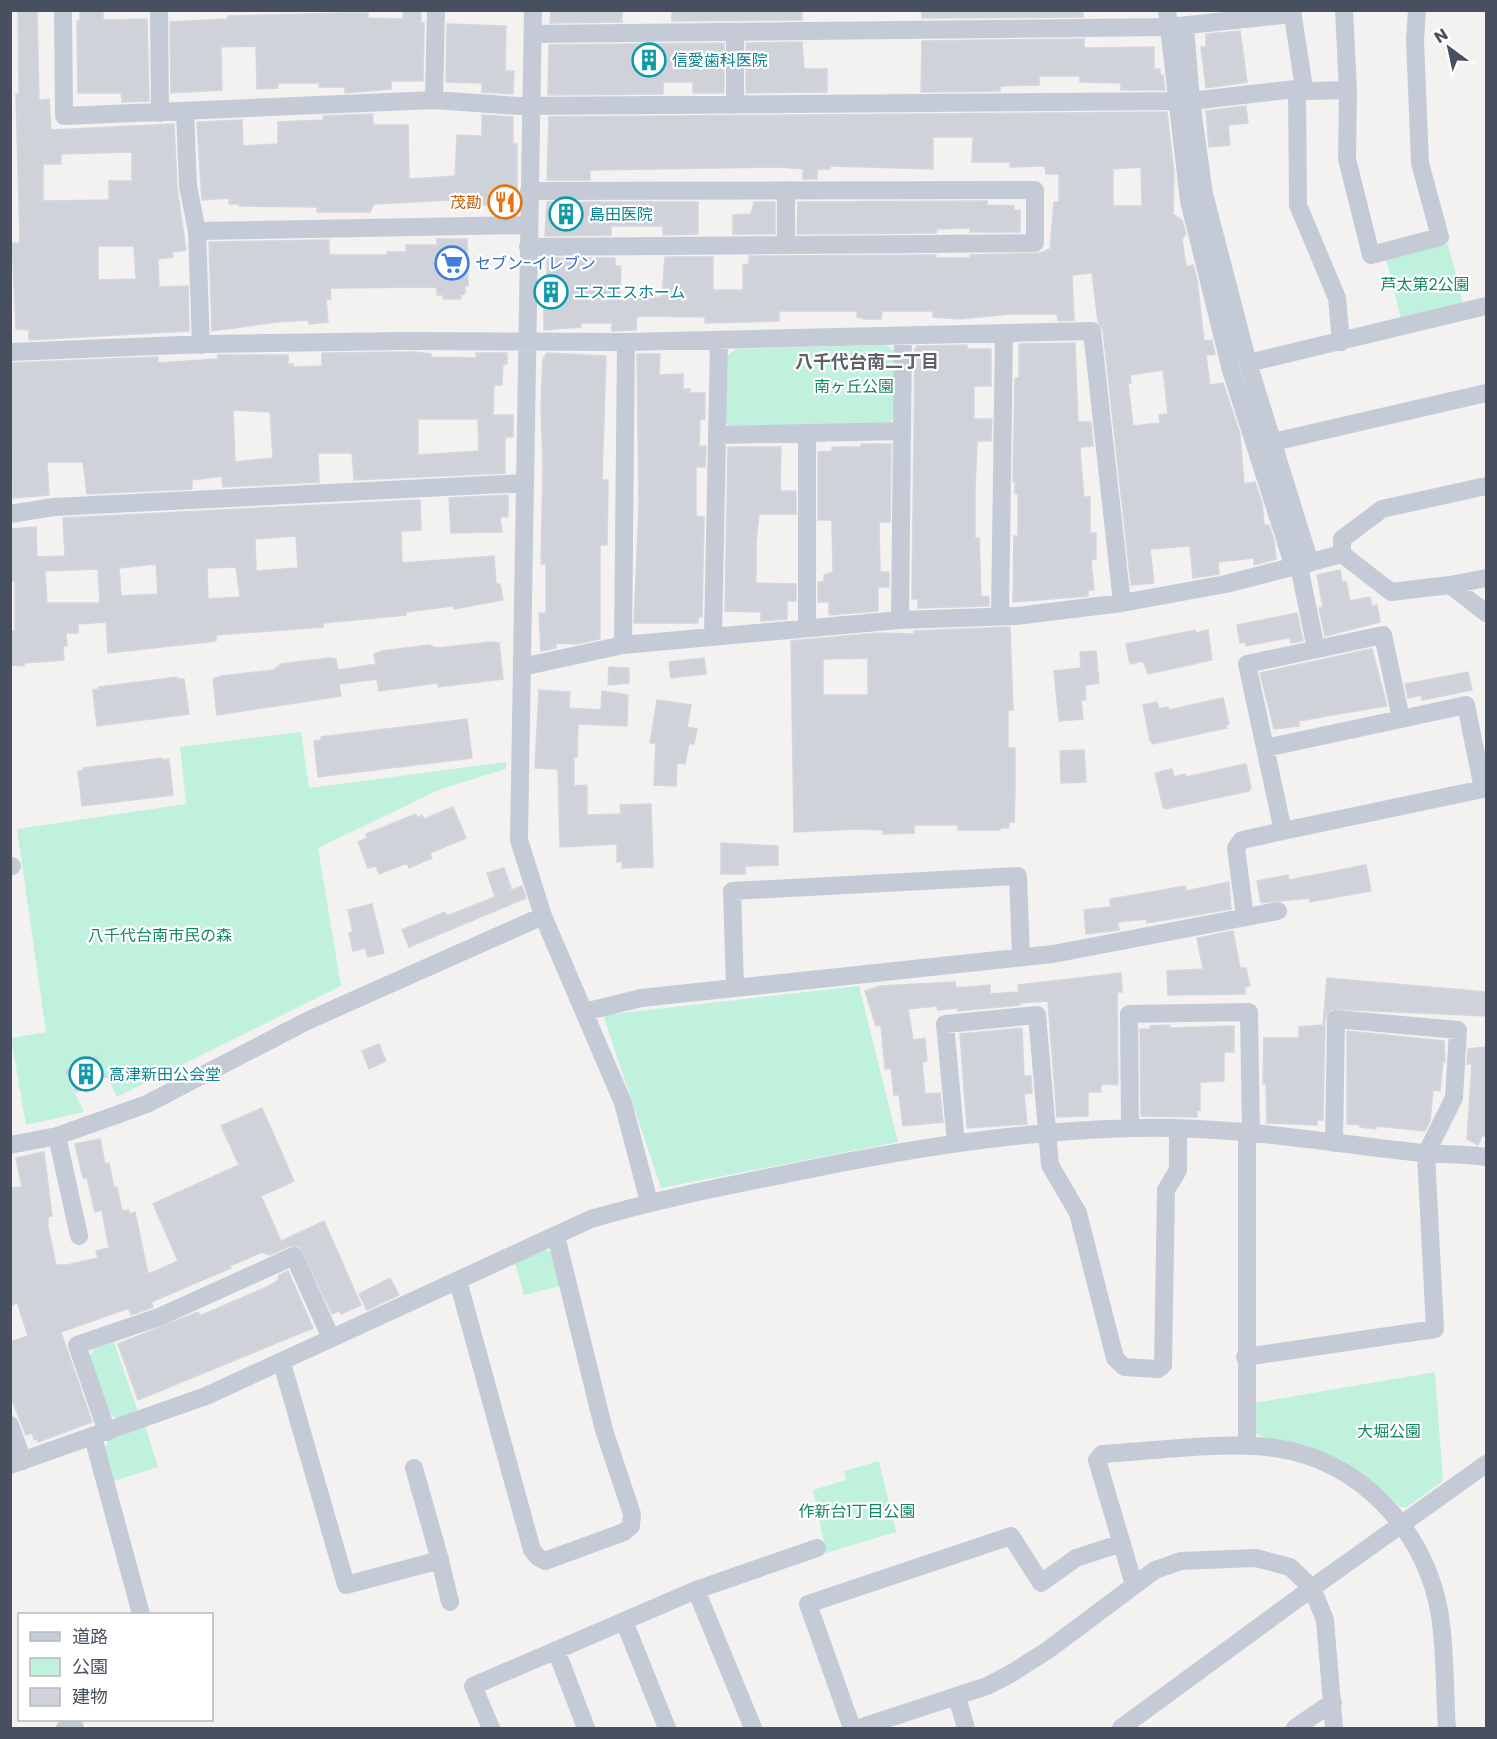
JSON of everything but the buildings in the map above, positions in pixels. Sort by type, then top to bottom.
[{"type":"street","points":[[63,10],[64,116],[434,100],[530,106],[735,105],[1184,100],[1300,88],[1309,91],[1348,90]]},
{"type":"street","points":[[159,10],[160,113]]},
{"type":"street","points":[[434,100],[436,10]]},
{"type":"street","points":[[533,10],[519,840],[543,916],[623,1103],[649,1202]]},
{"type":"street","points":[[1344,10],[1348,90],[1347,159],[1371,255],[1440,237],[1420,163],[1415,40],[1417,10]]},
{"type":"street","points":[[533,34],[735,32],[1174,21],[1292,12],[1300,88],[1298,206],[1337,298],[1341,342]]},
{"type":"street","points":[[1174,21],[1184,100],[1189,201],[1214,307],[1263,444],[1301,565],[1316,649]]},
{"type":"street","points":[[735,32],[735,105]]},
{"type":"street","points":[[1184,100],[1204,194],[1248,363],[1263,444]]},
{"type":"street","points":[[186,112],[188,186],[197,231],[201,345]]},
{"type":"street","points":[[786,190],[786,245]]},
{"type":"street","points":[[528,247],[1035,243],[1035,190],[529,191]]},
{"type":"street","points":[[197,231],[529,225]]},
{"type":"street","points":[[1248,363],[1486,306]]},
{"type":"street","points":[[10,352],[201,345],[626,342],[1092,331],[1122,603]]},
{"type":"street","points":[[1000,615],[1004,333]]},
{"type":"street","points":[[900,620],[903,336]]},
{"type":"street","points":[[713,636],[719,340]]},
{"type":"street","points":[[623,645],[626,342]]},
{"type":"street","points":[[1263,444],[1486,393]]},
{"type":"street","points":[[718,435],[902,431]]},
{"type":"street","points":[[807,433],[807,627]]},
{"type":"street","points":[[10,514],[54,507],[525,483]]},
{"type":"street","points":[[1342,554],[1342,539],[1382,509],[1486,486]]},
{"type":"street","points":[[522,667],[623,645],[900,620],[1016,616],[1122,603],[1226,584],[1342,554]]},
{"type":"street","points":[[1342,554],[1391,592],[1486,578]]},
{"type":"street","points":[[1450,585],[1486,614]]},
{"type":"street","points":[[1283,831],[1247,664],[1383,635],[1401,718]]},
{"type":"street","points":[[1245,917],[1236,848],[1242,840],[1483,789],[1466,705],[1265,748]]},
{"type":"street","points":[[735,987],[732,891],[1018,876],[1021,956]]},
{"type":"street","points":[[584,1012],[641,998],[1053,954],[1278,911]]},
{"type":"street","points":[[10,1146],[57,1136],[147,1104],[307,1021],[543,916]]},
{"type":"street","points":[[1130,1128],[1129,1014],[1249,1012],[1245,1357],[1247,1446]]},
{"type":"street","points":[[956,1143],[945,1024],[1037,1015],[1046,1134],[1052,1171],[1074,1202],[1078,1213],[1115,1358],[1124,1366],[1158,1369],[1163,1365],[1166,1190],[1178,1170],[1178,1129]]},
{"type":"street","points":[[1245,1357],[1435,1329],[1426,1154],[1454,1098],[1458,1030],[1336,1019],[1334,1143]]},
{"type":"street","points":[[10,1425],[17,1463],[206,1396],[591,1219],[649,1202],[887,1152],[1046,1134],[1130,1128],[1249,1132],[1426,1154],[1461,1153],[1486,1156]]},
{"type":"street","points":[[57,1136],[79,1236]]},
{"type":"street","points":[[458,1281],[532,1550],[545,1561],[624,1532],[631,1526],[632,1514],[604,1430],[556,1236]]},
{"type":"street","points":[[141,1613],[77,1345],[159,1317],[294,1256],[331,1338]]},
{"type":"street","points":[[282,1363],[346,1585],[440,1560]]},
{"type":"street","points":[[1134,1585],[1096,1460],[1102,1454],[1247,1446],[1305,1455],[1350,1475],[1402,1522],[1416,1544],[1430,1575],[1439,1611],[1447,1728]]},
{"type":"street","points":[[1121,1728],[1402,1522],[1486,1464]]},
{"type":"street","points":[[414,1468],[450,1602]]},
{"type":"street","points":[[852,1728],[808,1604],[1011,1536],[1041,1583],[1076,1558],[1122,1543]]},
{"type":"street","points":[[491,1728],[473,1686],[696,1590],[817,1548]]},
{"type":"street","points":[[860,1728],[987,1686],[1048,1650],[1134,1585],[1169,1564],[1256,1558],[1290,1567],[1311,1588],[1324,1620],[1334,1728]]},
{"type":"street","points":[[696,1590],[753,1728]]},
{"type":"street","points":[[624,1621],[667,1728]]},
{"type":"street","points":[[556,1650],[586,1728]]},
{"type":"street","points":[[957,1696],[966,1728]]},
{"type":"street","points":[[1295,1728],[1333,1702]]},
{"type":"street","points":[[65,1728],[74,1726],[75,1728]]},
{"type":"green space","name":"芦太第2公園","points":[[1448,244],[1464,308],[1402,323],[1386,259]]},
{"type":"green space","name":"南ヶ丘公園","points":[[887,345],[895,352],[894,417],[888,425],[732,427],[724,422],[726,357],[736,349]]},
{"type":"green space","name":"八千代台南市民の森","points":[[301,732],[309,788],[506,762],[506,769],[441,789],[318,848],[341,986],[117,1097],[96,1055],[64,1071],[84,1112],[26,1125],[11,1038],[46,1032],[17,829],[186,804],[180,747]]},
{"type":"green space","points":[[859,986],[898,1142],[661,1188],[603,1015]]},
{"type":"green space","points":[[542,1249],[554,1253],[561,1286],[524,1295],[515,1263]]},
{"type":"green space","points":[[114,1342],[138,1412],[117,1419],[110,1413],[90,1356],[94,1349]]},
{"type":"green space","name":"大堀公園","points":[[1435,1372],[1443,1481],[1407,1507],[1400,1507],[1369,1479],[1334,1458],[1308,1447],[1267,1439],[1255,1433],[1254,1403]]},
{"type":"green space","points":[[145,1425],[158,1467],[114,1481],[105,1448],[110,1438]]},
{"type":"green space","name":"作新台1丁目公園","points":[[879,1461],[896,1532],[826,1553],[813,1490],[846,1480],[844,1471]]},
{"type":"place","name":"信愛歯科医院","points":[[649,60]]},
{"type":"place","name":"茂勘","points":[[505,202]]},
{"type":"place","name":"島田医院","points":[[566,214]]},
{"type":"place","name":"セブン-イレブン","points":[[452,263]]},
{"type":"place","name":"エスエスホーム","points":[[551,292]]},
{"type":"place","name":"高津新田公会堂","points":[[86,1074]]},
{"type":"district","name":"八千代台南二丁目","points":[[867,362]]}]
